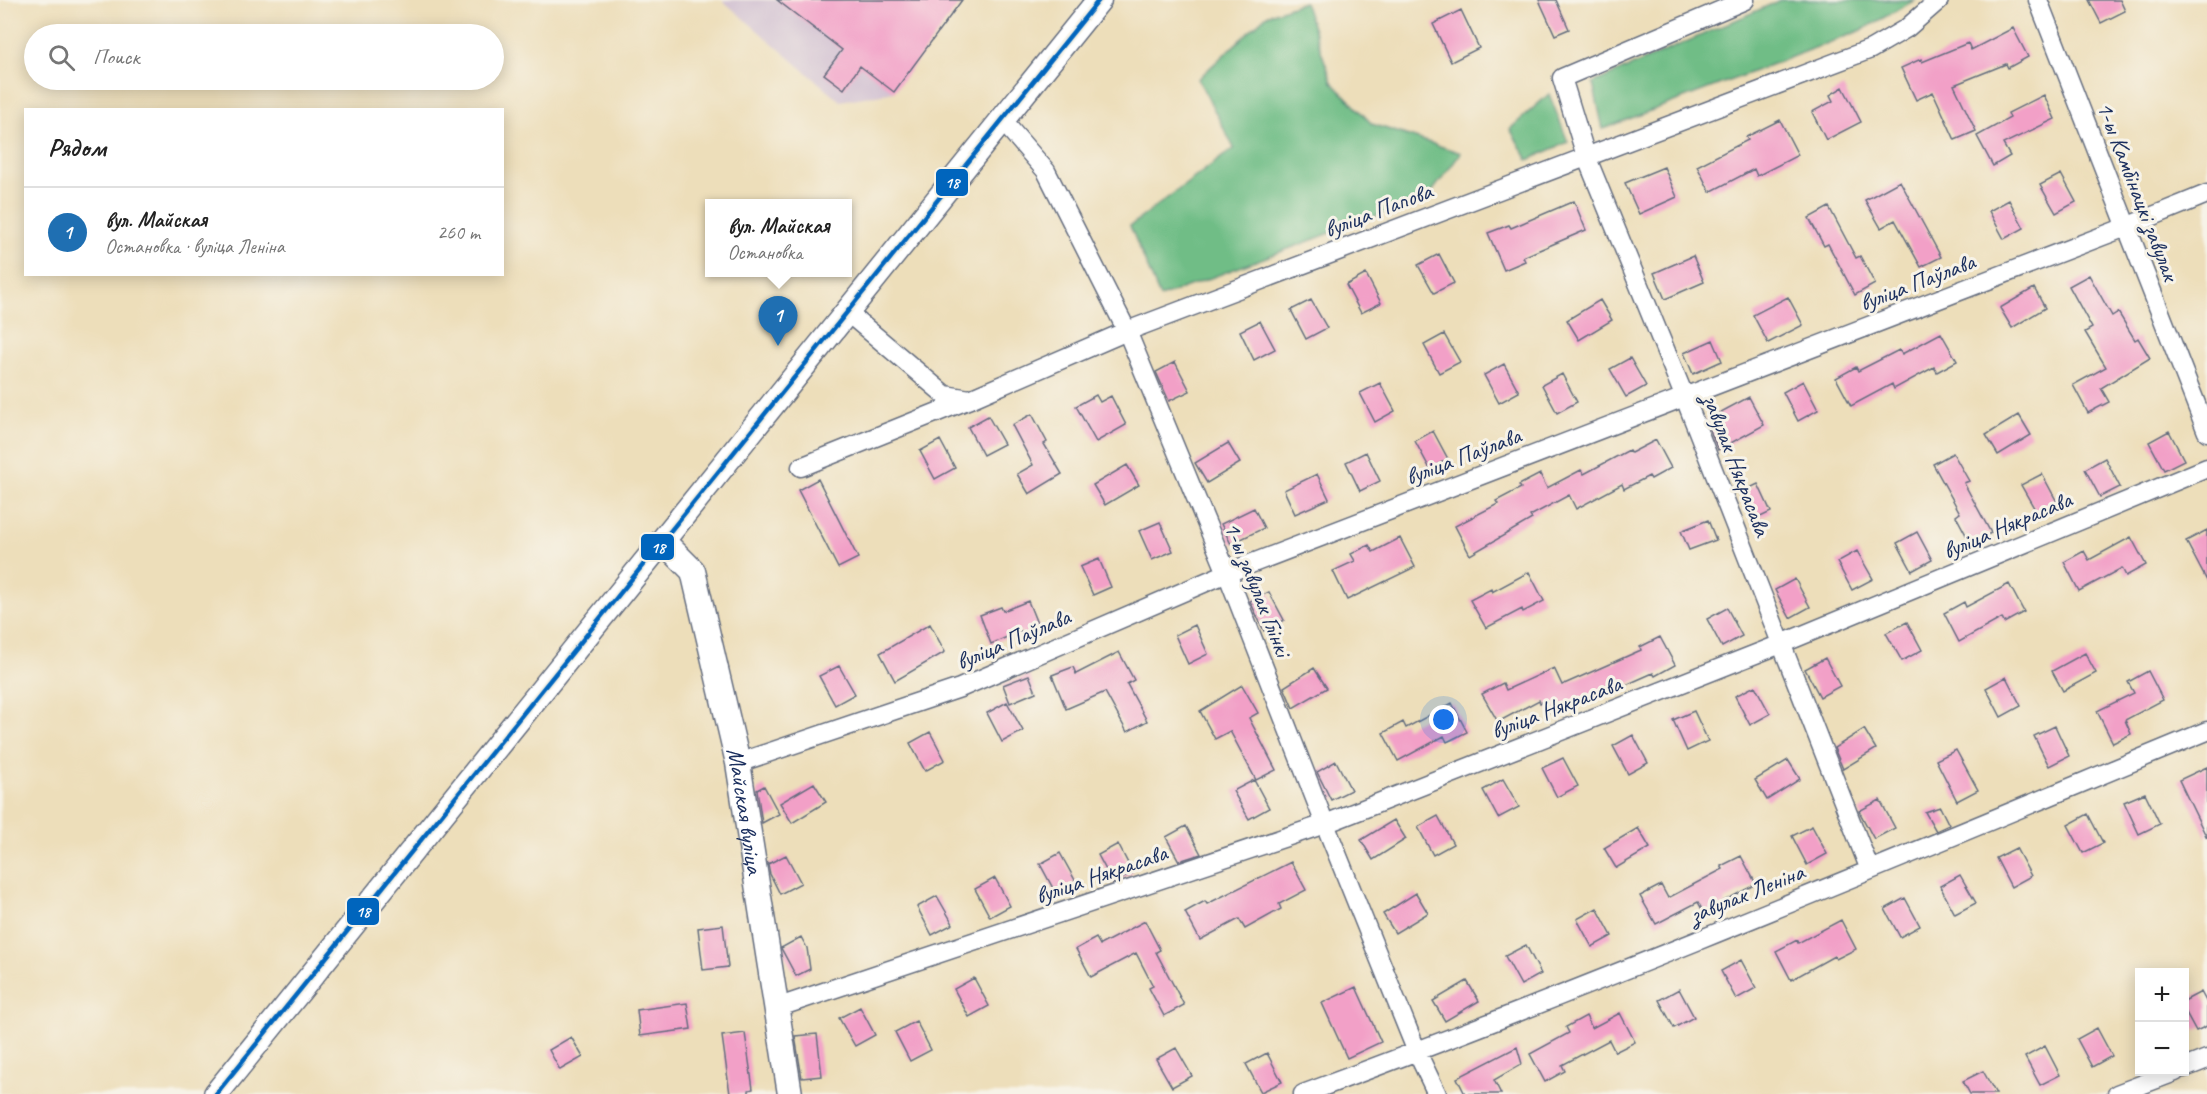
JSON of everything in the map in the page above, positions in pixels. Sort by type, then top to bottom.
[{"type":"main road","points":[[216,1094],[1099,0]]},
{"type":"main road","name":"Майская вуліца","points":[[663,541],[693,571],[738,763],[790,1094]]},
{"type":"street","name":"завулак Някрасава","points":[[1745,0],[1562,78],[1586,156],[1685,398],[1870,870]]},
{"type":"street","name":"вуліца Папова","points":[[801,467],[969,399],[1127,331],[1872,49],[1907,28],[1939,0]]},
{"type":"street","name":"1-ы Камбінацкі завулак","points":[[2038,0],[2207,432]]},
{"type":"street","name":"1-ы завулак Глінкі","points":[[1002,120],[1046,171],[1127,331],[1227,573],[1417,1052],[1437,1094]]},
{"type":"street","name":"вуліца Паўлава","points":[[738,763],[960,688],[1227,573],[1478,475],[1685,398],[2207,194]]},
{"type":"street","points":[[847,312],[945,394],[969,399]]},
{"type":"street","name":"вуліца Някрасава","points":[[776,1008],[1325,824],[1781,644],[2207,468]]},
{"type":"street","name":"завулак Леніна","points":[[1303,1094],[1417,1052],[1870,870],[2207,731]]},
{"type":"street","points":[[2189,1066],[2207,1059]]},
{"type":"street","points":[[2117,1094],[2162,1076]]},
{"type":"shaded area","points":[[722,0],[962,0],[894,92],[840,101]]},
{"type":"green space","points":[[1781,0],[1915,0],[1862,30],[1603,129],[1593,83]]},
{"type":"green space","points":[[1304,2],[1332,82],[1372,124],[1461,153],[1429,196],[1160,297],[1130,226],[1234,148],[1198,79],[1267,15]]},
{"type":"green space","points":[[1549,94],[1568,142],[1528,160],[1510,129]]},
{"type":"building","points":[[777,0],[962,0],[894,92],[860,66],[844,89],[824,74],[842,50]]},
{"type":"building","points":[[1539,0],[1556,0],[1569,29],[1555,35]]},
{"type":"building","points":[[2089,0],[2120,0],[2125,11],[2101,23]]},
{"type":"building","points":[[1461,10],[1479,48],[1451,62],[1433,24]]},
{"type":"building","points":[[2013,28],[2028,57],[2008,68],[2006,64],[1954,85],[1976,131],[1955,140],[1933,92],[1916,100],[1901,68],[1968,43],[1971,50]]},
{"type":"building","points":[[1843,87],[1861,122],[1826,140],[1812,112],[1833,101],[1830,95]]},
{"type":"building","points":[[2044,95],[2055,119],[2003,144],[2010,156],[1993,166],[1977,136],[2010,118],[2008,113]]},
{"type":"building","points":[[1780,120],[1798,155],[1757,176],[1754,169],[1710,192],[1697,166],[1748,140],[1746,137]]},
{"type":"building","points":[[1664,167],[1677,197],[1639,214],[1625,183]]},
{"type":"building","points":[[2061,174],[2076,202],[2056,213],[2040,185]]},
{"type":"building","points":[[1900,181],[1941,257],[1921,267],[1895,220],[1881,228],[1865,200]]},
{"type":"building","points":[[2009,200],[2024,228],[2004,239],[1989,211]]},
{"type":"building","points":[[1574,201],[1586,230],[1523,257],[1525,261],[1504,270],[1488,233],[1509,225],[1511,228]]},
{"type":"building","points":[[1829,207],[1856,258],[1860,256],[1875,284],[1855,295],[1828,244],[1824,246],[1809,218]]},
{"type":"building","points":[[1439,254],[1454,283],[1434,293],[1418,265]]},
{"type":"building","points":[[1693,256],[1704,282],[1665,299],[1654,273]]},
{"type":"building","points":[[1366,274],[1381,303],[1361,313],[1346,285]]},
{"type":"building","points":[[2089,275],[2112,316],[2118,312],[2135,340],[2138,338],[2150,358],[2101,388],[2109,402],[2088,413],[2073,385],[2106,367],[2085,332],[2092,328],[2069,286]]},
{"type":"building","points":[[2034,288],[2045,308],[2012,328],[2000,308]]},
{"type":"building","points":[[1788,297],[1803,325],[1768,343],[1753,315]]},
{"type":"building","points":[[1311,300],[1327,328],[1306,339],[1291,310]]},
{"type":"building","points":[[1600,300],[1612,320],[1579,340],[1567,320]]},
{"type":"building","points":[[1260,321],[1275,349],[1254,360],[1240,331]]},
{"type":"building","points":[[1941,333],[1957,361],[1937,372],[1934,367],[1894,389],[1892,384],[1851,406],[1836,378],[1856,367],[1858,371],[1899,350],[1902,354]]},
{"type":"building","points":[[1444,334],[1460,362],[1439,373],[1424,345]]},
{"type":"building","points":[[1713,340],[1722,361],[1693,374],[1684,353]]},
{"type":"building","points":[[1630,358],[1646,386],[1626,397],[1610,369]]},
{"type":"building","points":[[1175,362],[1190,391],[1169,401],[1156,372]]},
{"type":"building","points":[[1504,364],[1519,392],[1499,403],[1484,375]]},
{"type":"building","points":[[1562,374],[1577,402],[1557,413],[1542,385]]},
{"type":"building","points":[[1803,381],[1818,410],[1798,421],[1783,392]]},
{"type":"building","points":[[1380,383],[1395,411],[1375,422],[1360,393]]},
{"type":"building","points":[[1096,395],[1100,402],[1111,396],[1126,425],[1096,442],[1076,406]]},
{"type":"building","points":[[1749,397],[1764,425],[1718,450],[1706,420]]},
{"type":"building","points":[[1032,414],[1047,442],[1044,444],[1062,474],[1029,494],[1017,474],[1033,465],[1012,425]]},
{"type":"building","points":[[2019,415],[2031,435],[1998,455],[1986,435]]},
{"type":"building","points":[[988,416],[1004,444],[983,455],[968,427]]},
{"type":"building","points":[[1433,431],[1448,459],[1430,469],[1415,441]]},
{"type":"building","points":[[2169,431],[2184,460],[2164,470],[2149,442]]},
{"type":"building","points":[[940,440],[955,468],[935,479],[920,451]]},
{"type":"building","points":[[1656,440],[1671,468],[1651,479],[1649,476],[1624,489],[1622,484],[1576,509],[1569,495],[1530,516],[1532,519],[1470,555],[1455,526],[1498,504],[1496,501],[1521,488],[1519,485],[1540,474],[1547,488],[1581,470],[1584,474],[1629,450],[1631,453]]},
{"type":"building","points":[[1228,443],[1240,463],[1207,483],[1195,463]]},
{"type":"building","points":[[1366,452],[1380,481],[1360,491],[1346,462]]},
{"type":"building","points":[[1953,453],[1969,481],[1964,483],[1991,533],[1971,544],[1956,516],[1960,513],[1933,464]]},
{"type":"building","points":[[2105,458],[2120,487],[2100,497],[2085,469]]},
{"type":"building","points":[[1127,465],[1139,485],[1105,505],[1093,485]]},
{"type":"building","points":[[1317,474],[1329,499],[1295,514],[1284,490]]},
{"type":"building","points":[[2042,474],[2057,502],[2037,513],[2021,485]]},
{"type":"building","points":[[818,479],[858,558],[838,568],[798,490]]},
{"type":"building","points":[[1758,484],[1771,512],[1752,521],[1739,493]]},
{"type":"building","points":[[1254,508],[1264,528],[1231,544],[1221,524]]},
{"type":"building","points":[[1708,520],[1716,540],[1689,550],[1681,531]]},
{"type":"building","points":[[1160,522],[1173,551],[1152,560],[1139,531]]},
{"type":"building","points":[[2207,530],[2207,581],[2186,541]]},
{"type":"building","points":[[1917,532],[1932,560],[1912,571],[1897,543]]},
{"type":"building","points":[[2131,537],[2146,565],[2126,576],[2122,568],[2079,591],[2064,562],[2084,551],[2089,560]]},
{"type":"building","points":[[1400,538],[1415,567],[1347,600],[1333,571],[1355,561],[1351,554],[1369,545],[1373,552]]},
{"type":"building","points":[[1857,551],[1873,579],[1852,590],[1837,562]]},
{"type":"building","points":[[1099,559],[1111,587],[1093,595],[1080,567]]},
{"type":"building","points":[[1529,572],[1544,601],[1523,612],[1522,609],[1486,628],[1470,600],[1491,589],[1492,592]]},
{"type":"building","points":[[1795,579],[1810,607],[1790,618],[1775,590]]},
{"type":"building","points":[[2009,584],[2024,612],[2004,623],[2002,618],[1959,642],[1944,613],[1964,602],[1966,607]]},
{"type":"building","points":[[1269,592],[1284,620],[1264,631],[1250,601]]},
{"type":"building","points":[[1028,601],[1040,631],[1024,637],[1021,631],[991,644],[980,615],[1001,607],[1003,611]]},
{"type":"building","points":[[1727,608],[1742,636],[1722,647],[1707,619]]},
{"type":"building","points":[[1907,622],[1922,650],[1902,661],[1886,633]]},
{"type":"building","points":[[930,624],[945,652],[895,681],[880,653]]},
{"type":"building","points":[[1195,625],[1208,654],[1188,664],[1175,635]]},
{"type":"building","points":[[1660,637],[1675,665],[1655,676],[1653,673],[1592,700],[1590,695],[1551,713],[1545,701],[1540,703],[1539,700],[1498,722],[1482,694],[1503,683],[1506,690],[1554,668],[1562,685],[1641,650],[1640,647]]},
{"type":"building","points":[[1119,652],[1134,680],[1127,684],[1147,721],[1127,732],[1105,692],[1066,709],[1052,675],[1073,667],[1076,674]]},
{"type":"building","points":[[2085,653],[2096,673],[2063,691],[2052,671]]},
{"type":"building","points":[[1825,658],[1840,686],[1820,697],[1805,669]]},
{"type":"building","points":[[839,666],[855,694],[835,705],[819,676]]},
{"type":"building","points":[[1314,668],[1327,688],[1293,708],[1284,687]]},
{"type":"building","points":[[2148,671],[2163,700],[2125,720],[2131,734],[2113,743],[2097,711],[2134,693],[2128,682]]},
{"type":"building","points":[[1029,675],[1036,692],[1010,703],[1003,685]]},
{"type":"building","points":[[2006,677],[2021,706],[2001,717],[1986,688]]},
{"type":"building","points":[[1242,685],[1258,713],[1249,718],[1276,770],[1256,780],[1230,731],[1215,739],[1200,711]]},
{"type":"building","points":[[1755,686],[1770,714],[1750,725],[1735,696]]},
{"type":"building","points":[[1007,702],[1023,731],[1002,742],[987,713]]},
{"type":"building","points":[[1452,703],[1467,732],[1447,742],[1444,736],[1398,761],[1383,733],[1403,722],[1406,728]]},
{"type":"building","points":[[1694,711],[1708,741],[1687,751],[1673,720]]},
{"type":"building","points":[[2055,726],[2069,756],[2049,766],[2034,736]]},
{"type":"building","points":[[1864,729],[1876,749],[1843,769],[1834,748]]},
{"type":"building","points":[[930,732],[945,760],[925,771],[910,743]]},
{"type":"building","points":[[1633,735],[1648,763],[1628,774],[1613,746]]},
{"type":"building","points":[[1956,750],[1978,790],[1957,801],[1936,760]]},
{"type":"building","points":[[1563,758],[1578,786],[1557,797],[1542,768]]},
{"type":"building","points":[[1788,760],[1800,779],[1767,800],[1755,780]]},
{"type":"building","points":[[1336,761],[1351,790],[1331,800],[1317,772]]},
{"type":"building","points":[[2207,767],[2207,838],[2179,780]]},
{"type":"building","points":[[1503,779],[1519,807],[1498,818],[1483,790]]},
{"type":"building","points":[[1254,780],[1269,808],[1249,819],[1233,791]]},
{"type":"building","points":[[814,783],[826,802],[792,823],[780,803]]},
{"type":"building","points":[[764,786],[779,814],[762,823],[757,790]]},
{"type":"building","points":[[2145,793],[2160,824],[2139,834],[2124,802]]},
{"type":"building","points":[[1880,800],[1895,828],[1874,839],[1859,811]]},
{"type":"building","points":[[1940,807],[1949,825],[1936,831],[1925,812]]},
{"type":"building","points":[[2088,814],[2103,843],[2083,853],[2068,825]]},
{"type":"building","points":[[1438,816],[1453,844],[1433,855],[1418,827]]},
{"type":"building","points":[[1394,820],[1406,839],[1373,860],[1361,840]]},
{"type":"building","points":[[1186,826],[1201,854],[1179,861],[1166,837]]},
{"type":"building","points":[[1812,826],[1827,854],[1807,865],[1792,836]]},
{"type":"building","points":[[1638,828],[1650,848],[1616,868],[1604,848]]},
{"type":"building","points":[[1118,844],[1133,873],[1113,883],[1098,855]]},
{"type":"building","points":[[2016,848],[2031,876],[2011,887],[1996,858]]},
{"type":"building","points":[[1060,853],[1076,882],[1055,892],[1040,864]]},
{"type":"building","points":[[786,855],[801,883],[780,894],[770,874],[768,864]]},
{"type":"building","points":[[1741,856],[1756,884],[1724,901],[1725,904],[1705,915],[1698,902],[1656,924],[1640,896],[1661,885],[1668,898],[1723,869],[1721,866]]},
{"type":"building","points":[[1291,862],[1306,890],[1279,904],[1281,909],[1245,929],[1239,919],[1200,940],[1185,912],[1205,901],[1207,904]]},
{"type":"building","points":[[1960,875],[1976,903],[1955,914],[1940,886]]},
{"type":"building","points":[[995,878],[1010,906],[990,917],[975,889]]},
{"type":"building","points":[[1416,893],[1428,913],[1395,933],[1383,914]]},
{"type":"building","points":[[937,896],[953,924],[932,935],[917,907]]},
{"type":"building","points":[[1905,898],[1920,926],[1900,937],[1885,909]]},
{"type":"building","points":[[1597,908],[1612,936],[1592,947],[1577,919]]},
{"type":"building","points":[[1841,920],[1856,949],[1836,959],[1834,956],[1791,980],[1776,951],[1797,940],[1798,943]]},
{"type":"building","points":[[1145,921],[1160,950],[1156,952],[1184,1005],[1164,1016],[1149,988],[1153,986],[1136,953],[1091,977],[1076,949],[1096,938],[1100,945]]},
{"type":"building","points":[[723,925],[728,967],[703,970],[698,928]]},
{"type":"building","points":[[801,937],[807,948],[810,969],[796,976],[781,948]]},
{"type":"building","points":[[1526,945],[1541,974],[1521,985],[1505,956]]},
{"type":"building","points":[[1741,960],[1756,988],[1736,999],[1721,971]]},
{"type":"building","points":[[974,978],[989,1006],[969,1017],[954,989]]},
{"type":"building","points":[[1467,981],[1479,1001],[1445,1021],[1433,1001]]},
{"type":"building","points":[[1356,987],[1381,1042],[1347,1058],[1322,1003]]},
{"type":"building","points":[[1679,989],[1694,1017],[1674,1028],[1659,1000]]},
{"type":"building","points":[[2201,992],[2207,1003],[2207,1026],[2196,1031],[2189,1018],[2189,998]]},
{"type":"building","points":[[687,1003],[691,1029],[640,1036],[637,1010]]},
{"type":"building","points":[[860,1007],[875,1035],[855,1046],[839,1018]]},
{"type":"building","points":[[1620,1013],[1635,1042],[1615,1052],[1609,1040],[1562,1065],[1565,1071],[1545,1082],[1530,1054],[1569,1033],[1566,1027],[1586,1016],[1592,1028]]},
{"type":"building","points":[[916,1021],[931,1050],[910,1061],[895,1032]]},
{"type":"building","points":[[2097,1028],[2112,1056],[2092,1067],[2077,1039]]},
{"type":"building","points":[[745,1033],[753,1089],[749,1090],[749,1094],[730,1094],[722,1036]]},
{"type":"building","points":[[817,1034],[822,1076],[802,1078],[795,1036]]},
{"type":"building","points":[[571,1037],[583,1057],[560,1070],[549,1050]]},
{"type":"building","points":[[2045,1046],[2060,1075],[2040,1085],[2025,1057]]},
{"type":"building","points":[[1517,1047],[1522,1064],[1494,1080],[1501,1094],[1465,1094],[1457,1078]]},
{"type":"building","points":[[1176,1048],[1192,1076],[1172,1087],[1156,1059]]},
{"type":"building","points":[[1267,1053],[1282,1082],[1261,1092],[1246,1064]]},
{"type":"building","points":[[1983,1071],[1996,1094],[1970,1094],[1963,1081]]},
{"type":"transit line","name":"18","points":[[216,1094],[1099,0]]},
{"type":"place","name":"вул. Майская","points":[[778,346]]}]
